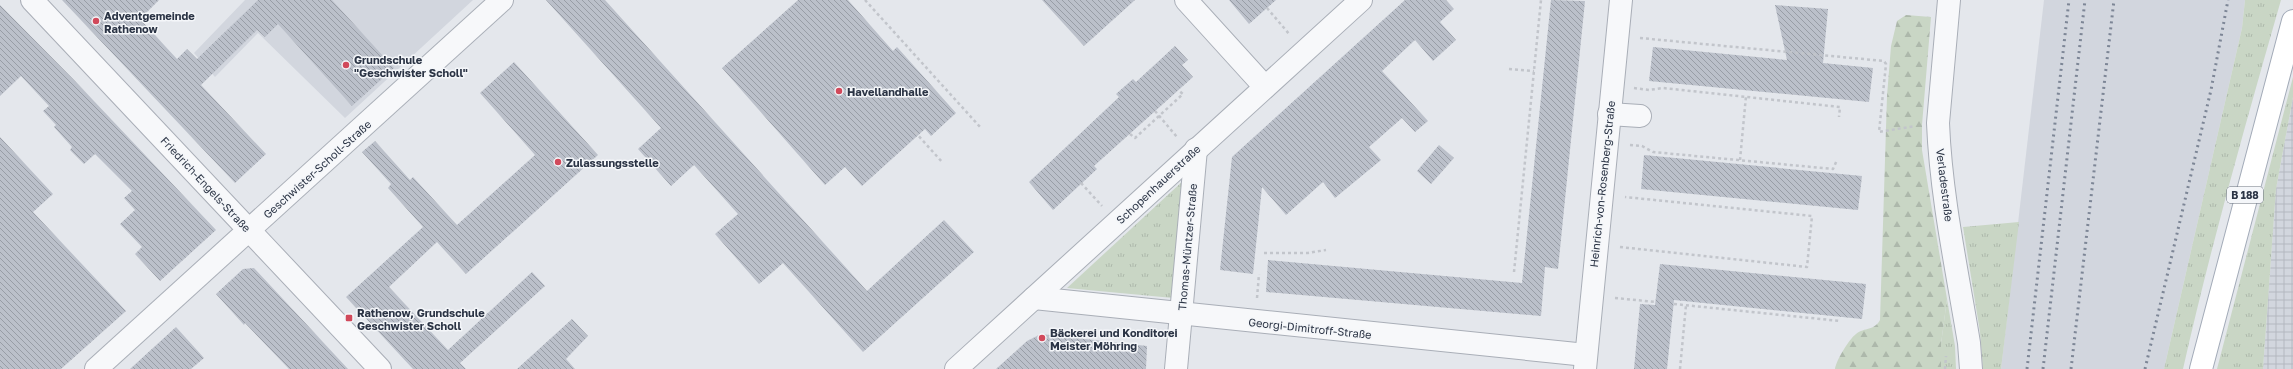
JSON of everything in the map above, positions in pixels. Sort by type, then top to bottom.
[{"type":"main road","name":"B 188","points":[[2201,369],[2216,304],[2293,21]]},
{"type":"street","name":"Friedrich-Engels-Straße","points":[[32,0],[380,369]]},
{"type":"street","name":"Geschwister-Scholl-Straße","points":[[96,369],[502,0]]},
{"type":"street","points":[[1186,0],[1265,87]]},
{"type":"street","name":"Schopenhauerstraße","points":[[956,369],[1361,0]]},
{"type":"street","name":"Heinrich-von-Rosenberg-Straße","points":[[1585,362],[1621,0]]},
{"type":"street","name":"Verladestraße","points":[[1948,0],[1938,123],[1941,174],[1969,342],[1971,369]]},
{"type":"street","points":[[1609,114],[1640,116]]},
{"type":"street","name":"Thomas-Müntzer-Straße","points":[[1176,369],[1194,151]]},
{"type":"street","name":"Georgi-Dimitroff-Straße","points":[[1034,298],[1585,362]]},
{"type":"path","points":[[865,0],[981,128]]},
{"type":"path","points":[[1514,272],[1541,0]]},
{"type":"path","points":[[1267,8],[1304,52]]},
{"type":"path","points":[[1635,37],[1884,61],[1886,64],[1879,132],[1938,123]]},
{"type":"path","points":[[1509,69],[1534,71]]},
{"type":"path","points":[[1635,88],[1663,88],[1840,107],[1839,118]]},
{"type":"path","points":[[1130,134],[1135,138],[1183,94],[1178,90]]},
{"type":"path","points":[[1740,160],[1746,96]]},
{"type":"path","points":[[1155,111],[1194,151]]},
{"type":"path","points":[[915,132],[943,163]]},
{"type":"path","points":[[1630,145],[1642,146],[1653,152],[1833,169],[1837,160]]},
{"type":"path","points":[[1082,184],[1117,222]]},
{"type":"path","points":[[1616,246],[1807,267],[1812,216],[1621,196]]},
{"type":"path","points":[[1264,253],[1308,253],[1326,250]]},
{"type":"path","points":[[1618,298],[1656,302]]},
{"type":"path","points":[[1674,304],[1840,321]]},
{"type":"path","points":[[1680,369],[1686,305]]},
{"type":"shaded area","name":"Grundschule \"Geschwister Scholl\"","points":[[245,0],[473,0],[345,118],[258,33],[215,77],[194,53]]},
{"type":"shaded area","points":[[2044,0],[2245,0],[2242,28],[2164,369],[2001,369]]},
{"type":"shaded area","points":[[2293,97],[2293,369],[2263,369],[2276,189]]},
{"type":"green space","points":[[2245,0],[2281,0],[2217,230],[2183,369],[2164,369],[2242,28]]},
{"type":"green space","points":[[1906,15],[1931,17],[1922,125],[1922,150],[1947,299],[1941,344],[1941,369],[1835,369],[1840,356],[1853,337],[1859,332],[1875,326],[1880,320],[1887,96],[1891,46],[1897,21]]},
{"type":"green space","points":[[2293,77],[2293,97],[2276,189],[2263,369],[2217,369]]},
{"type":"green space","points":[[1184,180],[1173,298],[1067,288]]},
{"type":"green space","points":[[2019,222],[2001,369],[1983,369],[1980,332],[1963,227]]},
{"type":"green space","points":[[1947,299],[1955,346],[1956,369],[1941,369],[1941,344]]},
{"type":"building","points":[[62,0],[159,0],[140,19],[177,59],[187,49],[197,59],[258,0],[332,0],[394,68],[352,106],[278,24],[265,37],[257,30],[201,85],[266,154],[235,183]]},
{"type":"building","points":[[546,0],[605,0],[867,291],[944,220],[974,252],[863,352],[783,263],[759,284],[715,234],[738,214],[694,165],[671,186],[638,149],[661,128]]},
{"type":"building","name":"Havellandhalle","points":[[798,0],[848,0],[893,51],[897,47],[956,113],[931,136],[925,129],[862,186],[845,167],[825,185],[722,68]]},
{"type":"building","points":[[1042,0],[1135,0],[1084,46]]},
{"type":"building","points":[[1229,0],[1276,0],[1249,24]]},
{"type":"building","points":[[1405,0],[1446,0],[1454,9],[1440,22],[1456,40],[1433,61],[1415,40],[1382,71],[1428,121],[1415,132],[1402,118],[1369,147],[1381,160],[1335,198],[1323,182],[1286,215],[1262,187],[1253,274],[1220,270],[1232,157]]},
{"type":"building","points":[[1551,0],[1585,1],[1558,269],[1545,267],[1541,316],[1266,292],[1268,260],[1522,283]]},
{"type":"building","points":[[0,5],[75,81],[216,230],[160,281],[135,254],[142,247],[120,224],[135,210],[124,198],[132,191],[95,154],[84,164],[70,150],[72,147],[54,127],[56,125],[43,111],[49,106],[21,76],[0,96]]},
{"type":"building","points":[[1775,5],[1828,9],[1823,63],[1873,68],[1869,102],[1649,81],[1653,47],[1787,60]]},
{"type":"building","points":[[1175,46],[1188,60],[1182,65],[1193,77],[1094,166],[1097,169],[1053,210],[1029,182],[1119,97],[1116,94],[1133,79],[1136,82]]},
{"type":"building","points":[[514,62],[598,155],[466,274],[437,242],[389,287],[448,350],[532,272],[545,286],[460,363],[466,369],[413,369],[346,297],[423,227],[388,188],[391,184],[362,152],[375,141],[410,180],[413,177],[457,225],[535,155],[480,93]]},
{"type":"building","points":[[0,137],[53,194],[33,212],[126,311],[61,369],[0,369]]},
{"type":"building","points":[[1439,145],[1454,158],[1431,184],[1417,171]]},
{"type":"building","points":[[1644,155],[1862,176],[1858,210],[1641,189]]},
{"type":"building","points":[[1660,264],[1866,284],[1862,319],[1674,300],[1667,369],[1634,369],[1640,304],[1655,305]]},
{"type":"building","points":[[254,268],[348,369],[289,369],[245,323],[244,325],[216,294],[243,269]]},
{"type":"building","points":[[572,319],[588,336],[566,359],[575,369],[517,369]]},
{"type":"building","points":[[176,327],[204,358],[191,369],[130,369]]},
{"type":"building","points":[[1041,334],[1147,346],[1146,369],[996,369],[1027,341]]},
{"type":"railway","points":[[2027,369],[2069,0]]},
{"type":"railway","points":[[2043,369],[2085,0]]},
{"type":"railway","points":[[2071,369],[2114,0]]},
{"type":"railway","points":[[2145,369],[2211,90],[2228,0]]},
{"type":"place","name":"Adventgemeinde Rathenow","points":[[96,21]]},
{"type":"place","name":"Grundschule \"Geschwister Scholl\"","points":[[346,65]]},
{"type":"place","name":"Havellandhalle","points":[[839,91]]},
{"type":"place","name":"Zulassungsstelle","points":[[558,162]]},
{"type":"place","name":"Rathenow, Grundschule Geschwister Scholl","points":[[349,318]]},
{"type":"place","name":"Bäckerei und Konditorei Meister Möhring","points":[[1042,338]]}]
